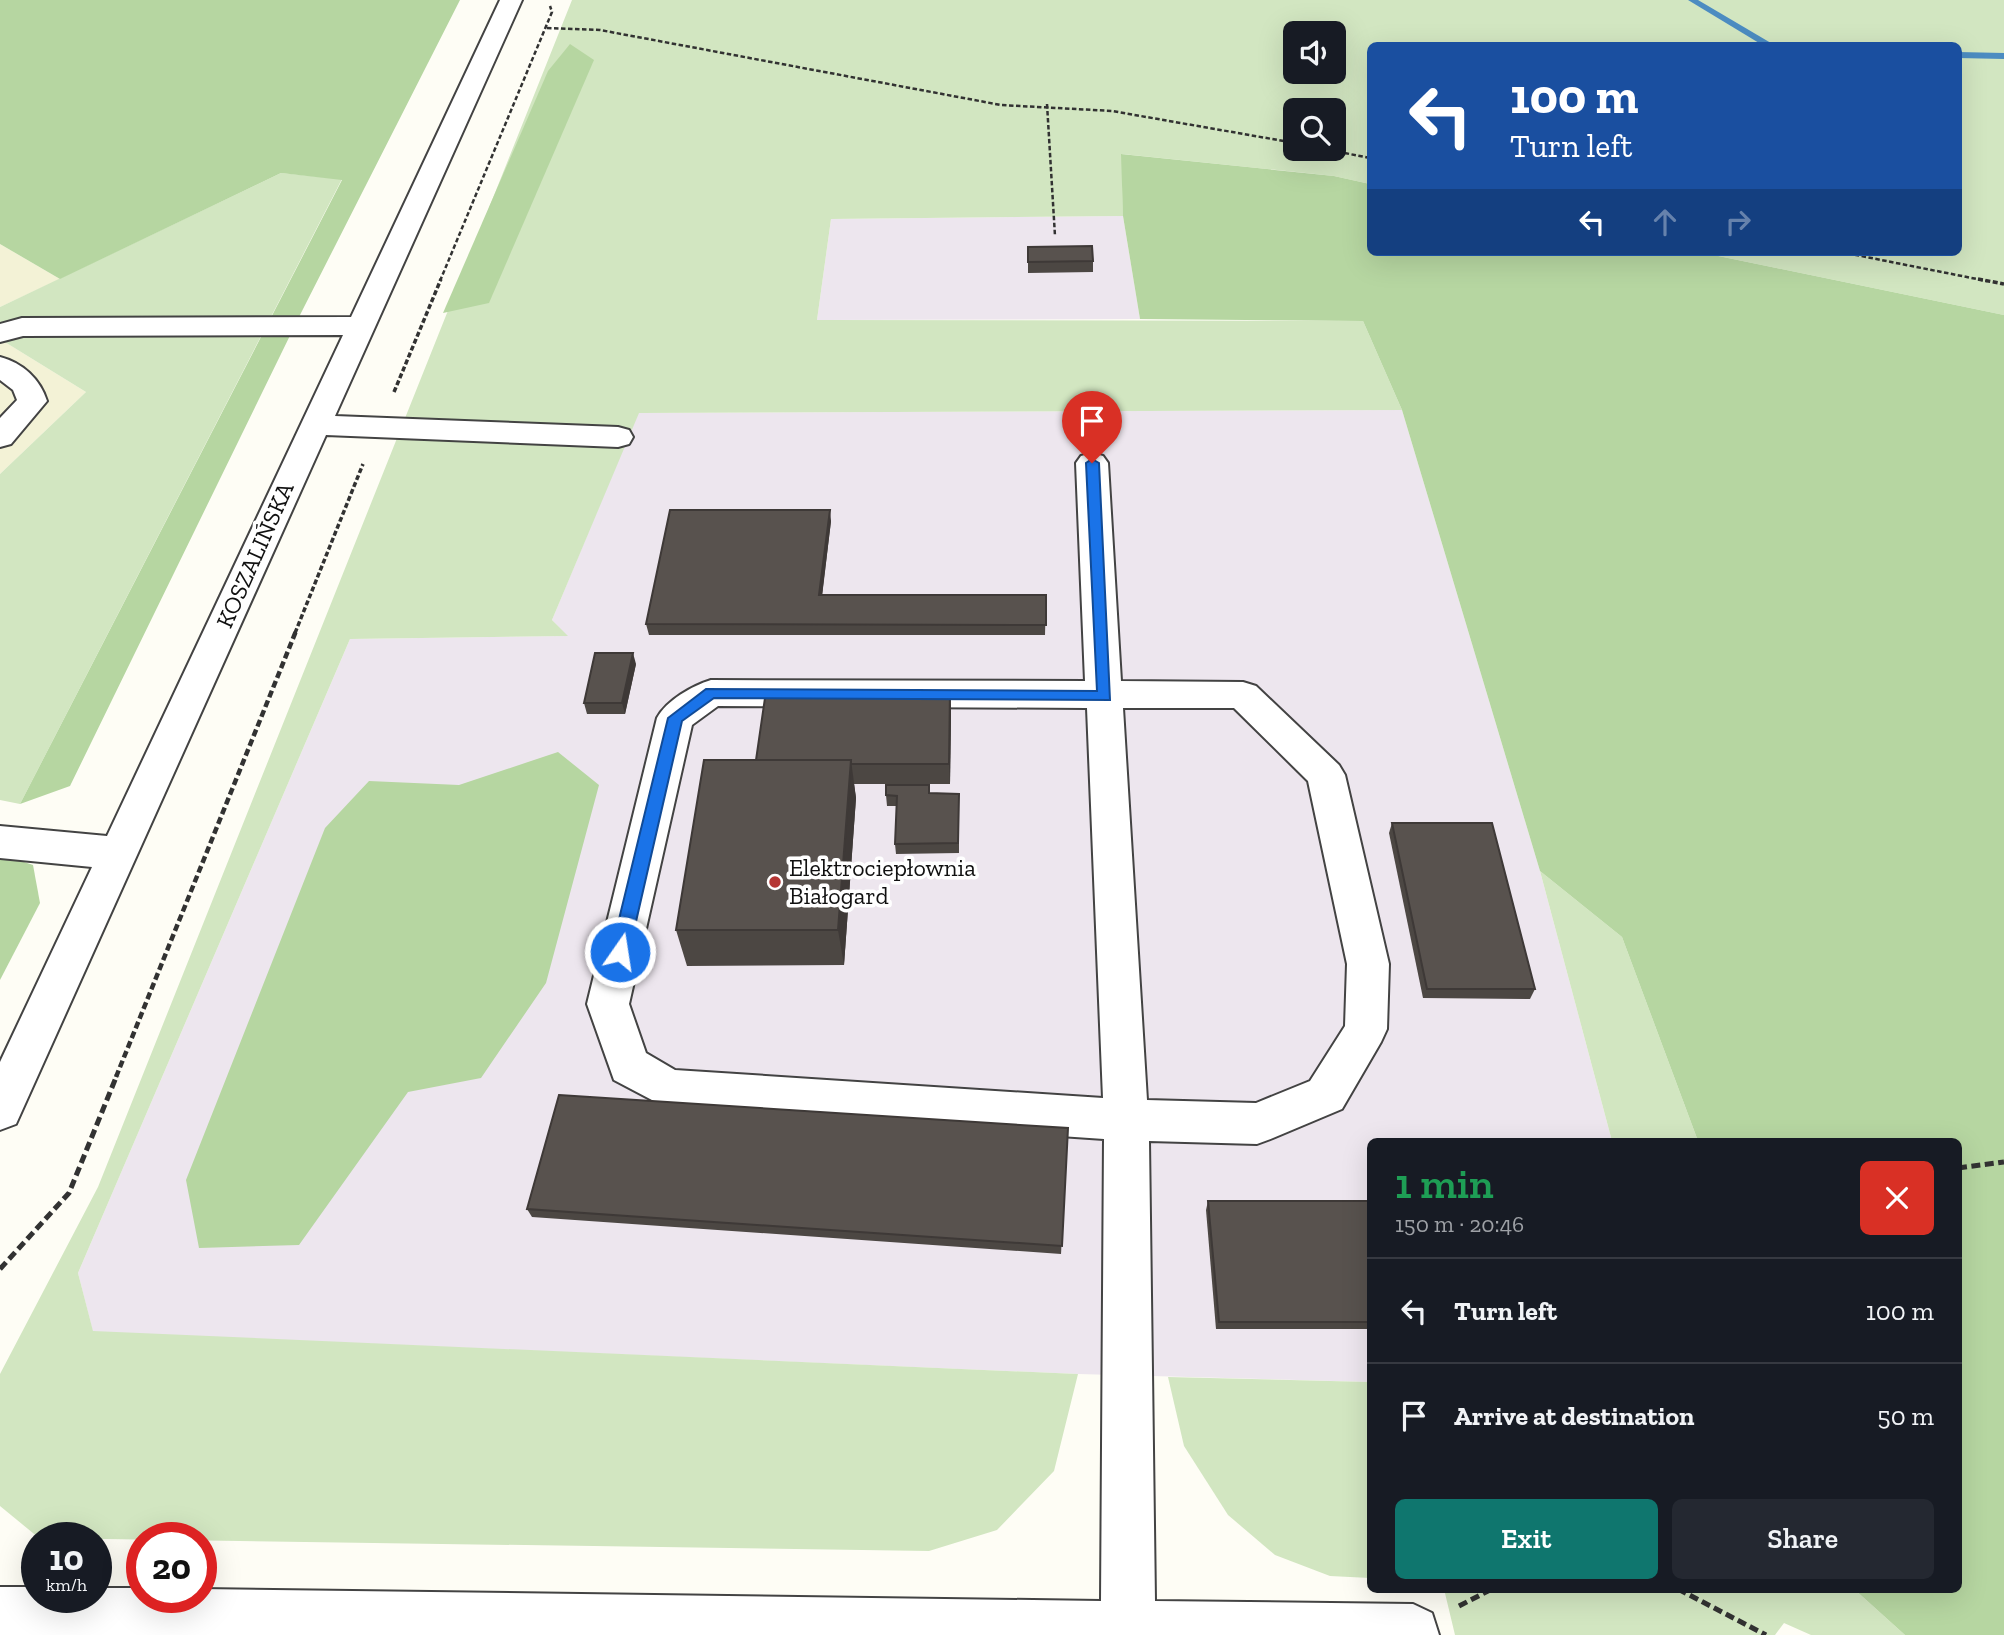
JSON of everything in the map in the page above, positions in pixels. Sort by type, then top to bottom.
[{"type":"street","name":"KOSZALIŃSKA","points":[[0,1110],[505,13]]},
{"type":"street","points":[[0,333],[22,327],[360,326]]},
{"type":"street","points":[[0,366],[27,386],[32,401],[0,437]]},
{"type":"street","points":[[314,425],[618,437]]},
{"type":"street","points":[[1092,463],[1126,1120],[1128,1629]]},
{"type":"street","points":[[711,693],[1104,696],[1244,695],[1326,775],[1368,964],[1367,1029],[1326,1095],[1257,1124],[1126,1120],[669,1089],[629,1066],[608,1004],[675,718],[711,693]]},
{"type":"street","points":[[0,842],[69,850],[120,852]]},
{"type":"street","points":[[0,1614],[1413,1632]]},
{"type":"path","points":[[0,1269],[69,1193],[379,426],[512,104],[547,28],[552,12],[548,0]]},
{"type":"path","points":[[505,13],[547,28],[600,30],[1001,105],[1047,104],[1191,122],[1283,141]]},
{"type":"path","points":[[1047,104],[1055,236]]},
{"type":"path","points":[[1346,153],[1367,157]]},
{"type":"path","points":[[1862,256],[2004,284]]},
{"type":"path","points":[[1962,1167],[2004,1162]]},
{"type":"path","points":[[1686,1593],[1766,1635]]},
{"type":"shaded area","points":[[1123,216],[1140,319],[817,320],[831,219]]},
{"type":"shaded area","points":[[1402,410],[1540,871],[1611,1138],[1367,1138],[1367,1382],[1078,1374],[93,1332],[78,1273],[350,639],[567,636],[552,620],[638,413]]},
{"type":"green space","points":[[0,0],[460,0],[301,313],[70,786],[20,804],[342,180],[281,173],[60,279],[0,244]]},
{"type":"green space","points":[[572,0],[2004,0],[2004,315],[1718,256],[1962,256],[1962,42],[1367,42],[1367,183],[1334,176],[1122,154],[1123,216],[831,219],[817,320],[1363,321],[1402,410],[639,413],[552,620],[568,636],[350,639],[78,1273],[93,1331],[1078,1374],[1054,1471],[997,1530],[929,1551],[217,1541],[217,1522],[126,1522],[126,1539],[112,1539],[112,1522],[21,1523],[0,1506],[0,1374],[98,1187]]},
{"type":"green space","points":[[570,44],[594,60],[489,303],[443,313],[548,71]]},
{"type":"green space","points":[[1121,154],[1334,176],[1367,183],[1367,256],[1718,256],[2004,315],[2004,1635],[1905,1635],[1858,1593],[1962,1593],[1962,1138],[1697,1138],[1622,937],[1540,871],[1402,410],[1363,321],[1140,319],[1123,216]]},
{"type":"green space","points":[[281,173],[342,179],[20,804],[0,800],[0,474],[86,392],[0,339],[0,307]]},
{"type":"green space","points":[[0,244],[60,279],[0,307]]},
{"type":"green space","points":[[0,339],[86,392],[0,474]]},
{"type":"green space","points":[[558,752],[599,785],[546,983],[481,1078],[408,1092],[299,1245],[199,1248],[186,1180],[325,828],[369,781],[459,785]]},
{"type":"green space","points":[[0,854],[33,865],[40,903],[0,980]]},
{"type":"green space","points":[[1540,871],[1622,937],[1697,1138],[1611,1138]]},
{"type":"green space","points":[[1168,1377],[1367,1382],[1367,1578],[1330,1576],[1275,1555],[1228,1515],[1184,1446]]},
{"type":"green space","points":[[1445,1593],[1858,1593],[1905,1635],[1811,1635],[1784,1623],[1775,1635],[1455,1635]]},
{"type":"building","points":[[1092,246],[1093,261],[1028,262],[1028,247]]},
{"type":"building","points":[[670,510],[830,510],[819,595],[1046,595],[1046,625],[646,624]]},
{"type":"building","points":[[595,653],[633,653],[622,703],[584,703]]},
{"type":"building","points":[[766,691],[950,691],[949,764],[756,760]]},
{"type":"building","name":"Elektrociepłownia Białogard","points":[[704,760],[851,760],[838,930],[676,930]]},
{"type":"building","points":[[886,785],[929,785],[929,793],[959,794],[958,843],[895,844],[897,796],[886,795]]},
{"type":"building","points":[[1392,823],[1492,823],[1535,989],[1427,989]]},
{"type":"building","points":[[559,1095],[1068,1128],[1062,1246],[527,1209]]},
{"type":"building","points":[[1208,1201],[1367,1201],[1367,1322],[1219,1322]]},
{"type":"waterway","points":[[1692,0],[1765,42]]},
{"type":"waterway","points":[[1962,55],[2004,56]]},
{"type":"place","name":"Elektrociepłownia Białogard","points":[[775,882]]},
{"type":"route","points":[[620,952],[675,718],[711,693],[1104,696],[1092,463]]}]
